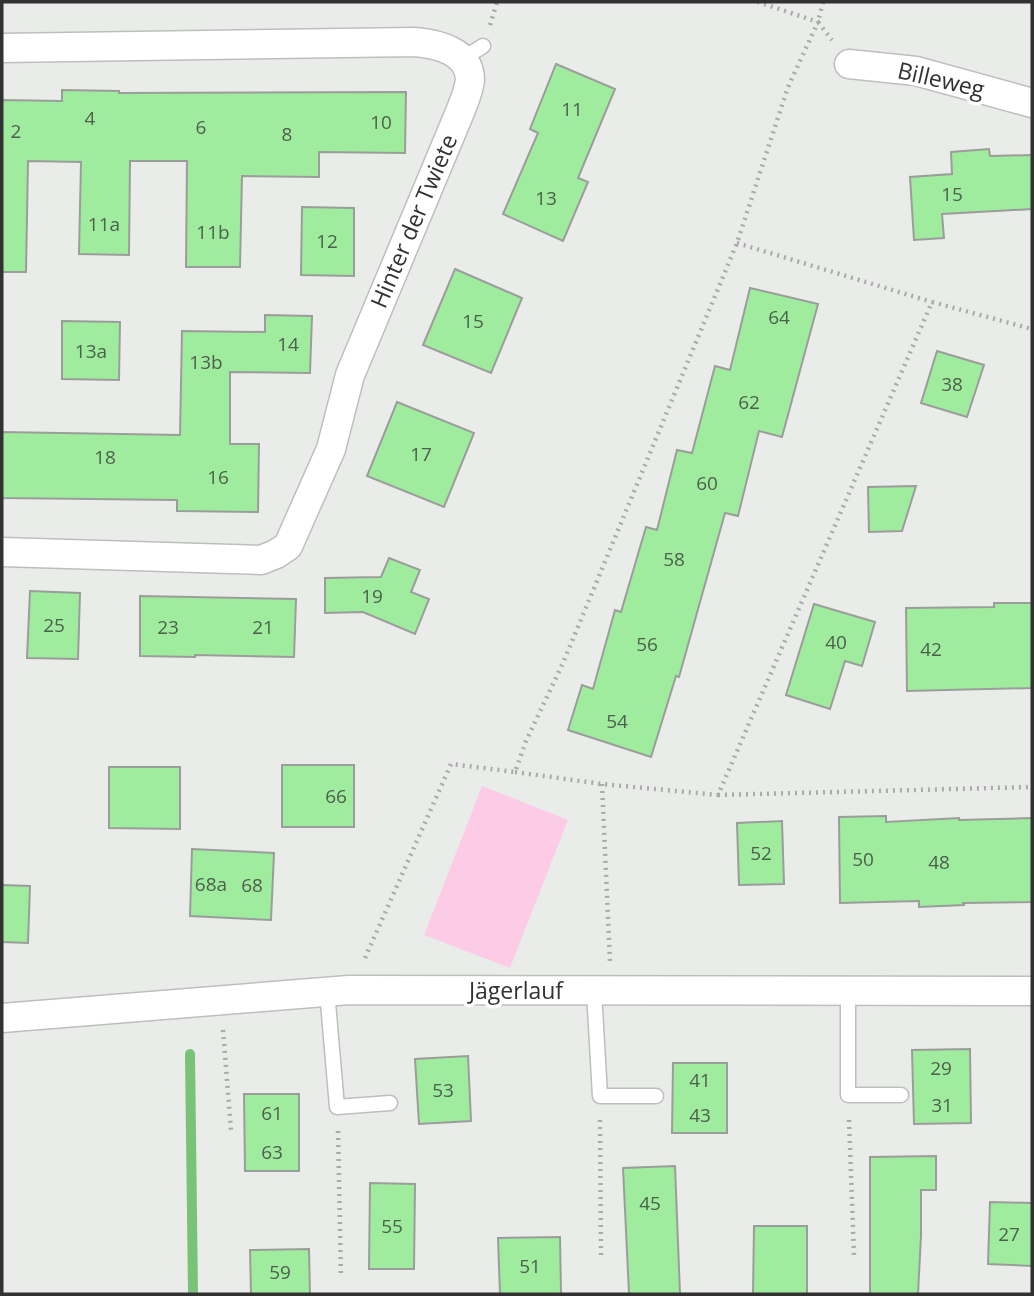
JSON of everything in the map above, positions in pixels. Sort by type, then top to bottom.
[{"type":"street","name":"Hinter der Twiete","points":[[2,48],[415,42],[472,52],[467,94],[350,375],[331,449],[288,546],[261,560],[240,561],[2,552]]},
{"type":"street","name":"Billeweg","points":[[849,64],[916,71],[1032,103]]},
{"type":"street","name":"Jägerlauf","points":[[2,1018],[338,991],[1032,992]]},
{"type":"lane","points":[[338,991],[337,1107],[390,1103]]},
{"type":"lane","points":[[603,991],[600,1096],[656,1096]]},
{"type":"lane","points":[[848,992],[848,1095],[901,1095]]},
{"type":"path","points":[[758,2],[818,22],[849,64]]},
{"type":"path","points":[[515,772],[737,243],[788,87],[818,22],[823,2]]},
{"type":"path","points":[[737,243],[1032,329]]},
{"type":"path","points":[[718,795],[932,302]]},
{"type":"path","points":[[338,991],[364,960],[451,764],[602,784],[718,795],[1032,787]]},
{"type":"path","points":[[602,784],[603,991]]},
{"type":"path","points":[[221,1000],[231,1130]]},
{"type":"path","points":[[848,1095],[854,1255]]},
{"type":"path","points":[[600,1096],[601,1255]]},
{"type":"path","points":[[337,1107],[341,1277]]},
{"type":"shaded area","points":[[482,786],[568,820],[510,968],[424,935]]},
{"type":"building","points":[[556,64],[615,89],[578,178],[588,182],[563,241],[503,214],[538,133],[530,129]]},
{"type":"building","points":[[62,90],[119,93],[406,92],[405,153],[319,152],[319,177],[242,176],[240,267],[186,267],[187,161],[130,161],[129,255],[79,254],[81,162],[28,161],[26,272],[2,272],[2,100],[62,101]]},
{"type":"building","points":[[989,149],[990,156],[1032,155],[1032,209],[942,214],[944,238],[914,240],[910,177],[952,174],[951,152]]},
{"type":"building","points":[[302,207],[354,208],[354,276],[301,275]]},
{"type":"building","points":[[455,269],[522,298],[491,373],[423,345]]},
{"type":"building","points":[[750,288],[818,304],[782,437],[759,431],[738,516],[725,513],[679,677],[676,676],[651,757],[568,730],[582,685],[593,689],[615,610],[621,612],[646,527],[657,530],[677,450],[692,453],[715,366],[730,370]]},
{"type":"building","points":[[265,315],[312,316],[310,373],[230,372],[230,444],[259,444],[258,512],[177,511],[177,500],[2,498],[2,432],[180,435],[182,331],[265,332]]},
{"type":"building","points":[[62,321],[120,322],[119,380],[62,379]]},
{"type":"building","points":[[937,351],[984,365],[967,417],[921,403]]},
{"type":"building","points":[[397,402],[474,433],[444,507],[367,476]]},
{"type":"building","points":[[916,486],[902,531],[869,532],[868,487]]},
{"type":"building","points":[[389,558],[420,570],[411,592],[429,599],[415,634],[363,612],[325,613],[325,578],[381,577]]},
{"type":"building","points":[[30,591],[80,593],[78,659],[27,658]]},
{"type":"building","points":[[140,596],[296,599],[294,657],[140,656]]},
{"type":"building","points":[[994,603],[1032,603],[1032,688],[907,691],[906,608],[994,607]]},
{"type":"building","points":[[814,604],[875,622],[862,666],[845,661],[830,709],[786,695]]},
{"type":"building","points":[[282,765],[354,765],[354,827],[282,827]]},
{"type":"building","points":[[109,767],[180,767],[180,829],[109,828]]},
{"type":"building","points":[[886,816],[886,822],[1032,818],[1032,902],[919,907],[919,901],[840,903],[839,817]]},
{"type":"building","points":[[782,821],[784,884],[739,885],[737,823]]},
{"type":"building","points":[[192,849],[274,853],[271,920],[190,916]]},
{"type":"building","points":[[2,885],[30,886],[28,943],[2,942]]},
{"type":"building","points":[[970,1049],[971,1123],[914,1124],[912,1050]]},
{"type":"building","points":[[468,1056],[471,1121],[419,1124],[415,1059]]},
{"type":"building","points":[[673,1063],[727,1063],[727,1133],[672,1133]]},
{"type":"building","points":[[244,1094],[299,1094],[299,1171],[245,1171]]},
{"type":"building","points":[[936,1156],[936,1190],[921,1190],[918,1294],[870,1294],[870,1157]]},
{"type":"building","points":[[675,1166],[680,1294],[629,1294],[623,1168]]},
{"type":"building","points":[[370,1183],[415,1184],[414,1269],[369,1269]]},
{"type":"building","points":[[990,1202],[1032,1203],[1032,1266],[988,1264]]},
{"type":"building","points":[[754,1226],[807,1226],[807,1294],[753,1294]]},
{"type":"building","points":[[560,1237],[561,1294],[500,1294],[498,1238]]},
{"type":"building","points":[[309,1249],[310,1294],[251,1294],[250,1250]]},
{"type":"waterway","points":[[190,1054],[193,1294]]}]
